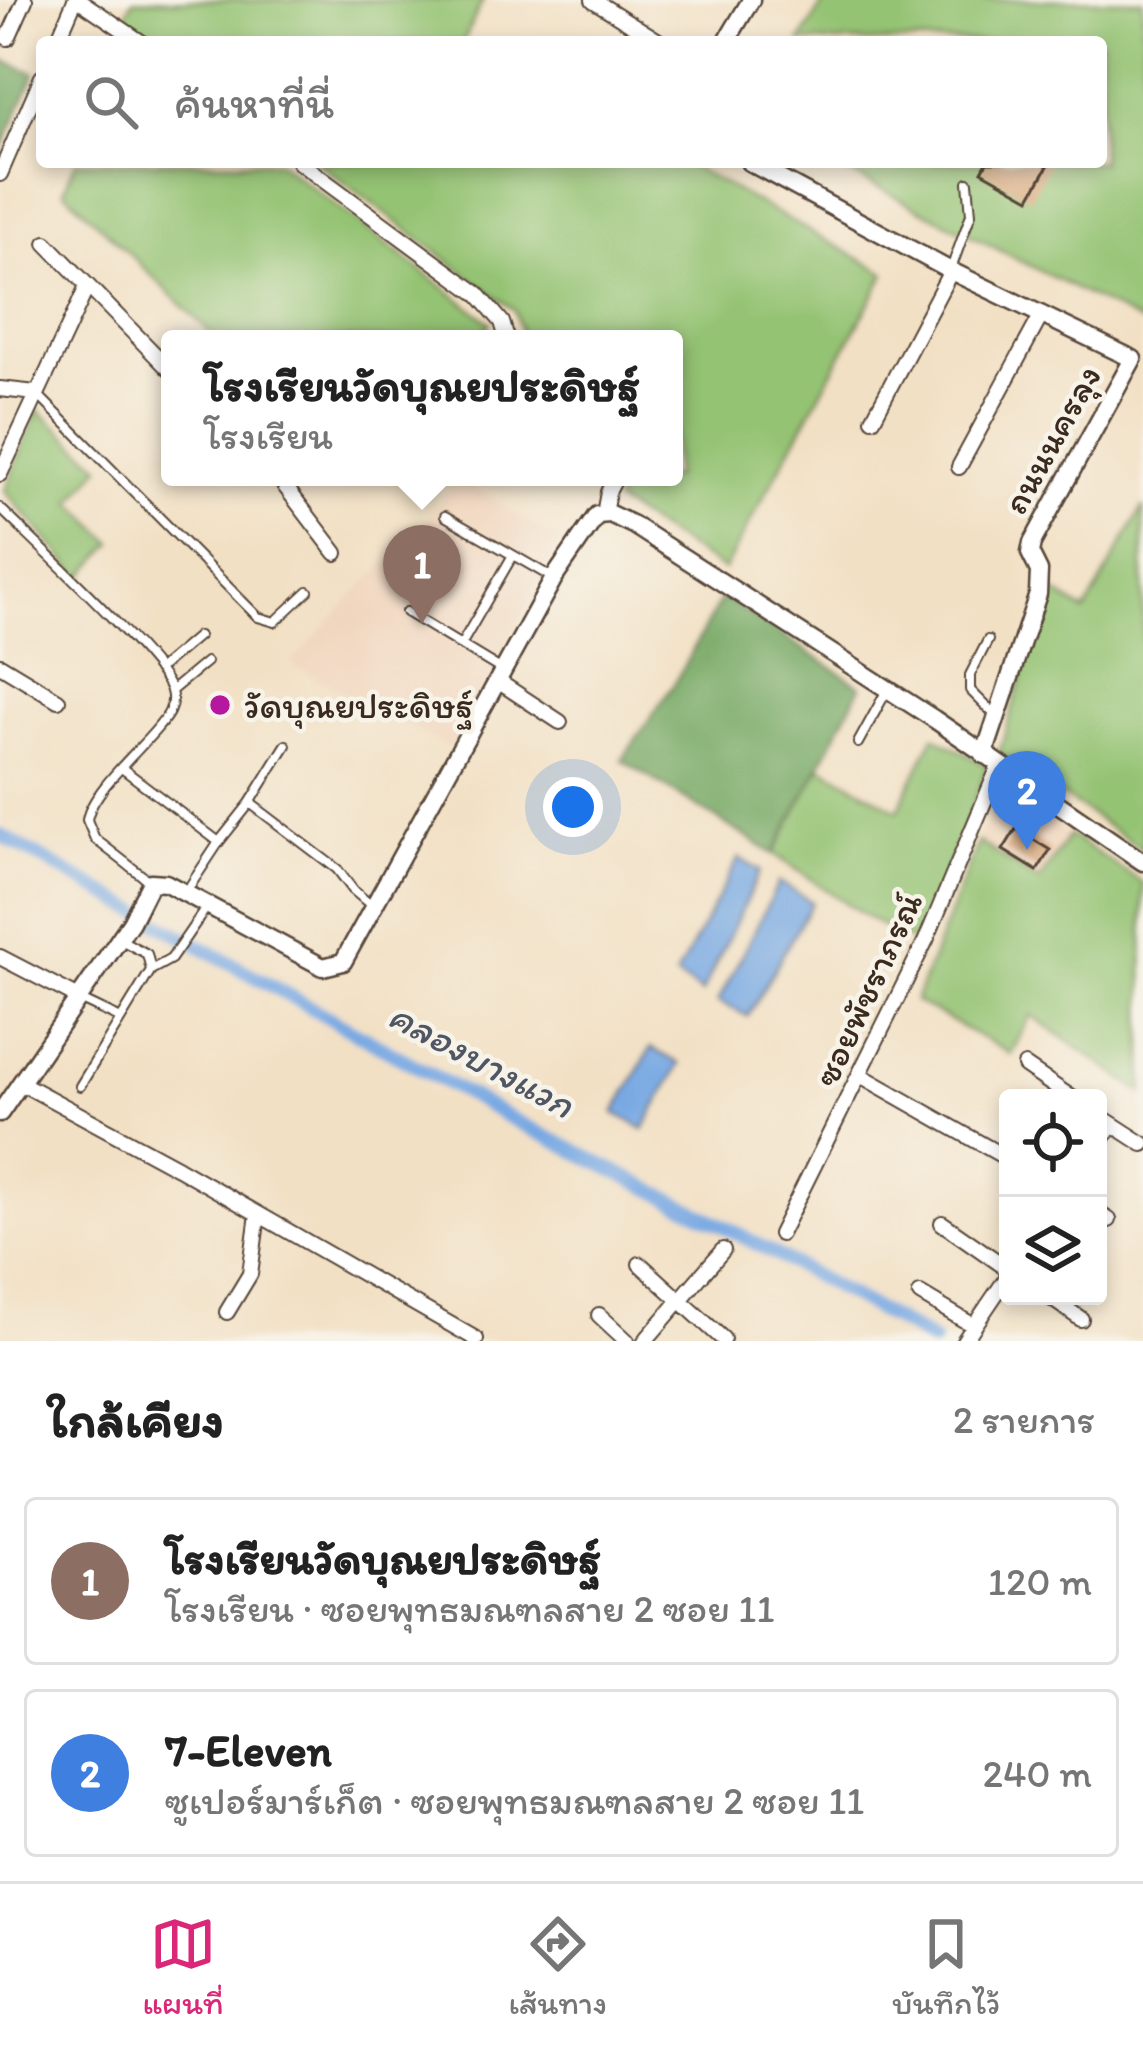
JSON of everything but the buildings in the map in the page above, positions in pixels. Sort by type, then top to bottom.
[{"type":"street","points":[[8,38],[25,0]]},
{"type":"street","points":[[60,36],[77,0],[132,36]]},
{"type":"street","points":[[593,0],[651,36]]},
{"type":"street","points":[[730,36],[751,0]]},
{"type":"street","points":[[0,174],[36,91]]},
{"type":"street","points":[[307,168],[478,294],[504,330]]},
{"type":"street","name":"ถนนนครลุง","points":[[760,168],[951,271],[1138,362],[1032,543],[1038,594],[998,717],[991,760]]},
{"type":"street","points":[[46,243],[161,361]]},
{"type":"street","points":[[873,419],[951,271]]},
{"type":"street","points":[[0,474],[87,287]]},
{"type":"street","points":[[959,467],[1042,314]]},
{"type":"street","points":[[0,389],[36,393]]},
{"type":"street","points":[[285,486],[336,554]]},
{"type":"street","points":[[604,514],[611,486]]},
{"type":"street","points":[[0,1113],[120,939],[151,882],[158,879],[185,894],[202,914],[323,967],[343,962],[554,578],[597,515],[633,525],[888,689],[1143,862]]},
{"type":"street","points":[[0,665],[58,700]]},
{"type":"street","points":[[502,677],[560,722]]},
{"type":"street","name":"ซอยพัชราภรณ์","points":[[780,1234],[926,940],[991,760]]},
{"type":"street","points":[[0,957],[79,998]]},
{"type":"street","points":[[1025,1066],[1059,1089]]},
{"type":"street","points":[[860,1075],[999,1154]]},
{"type":"street","points":[[21,1083],[476,1339]]},
{"type":"street","points":[[1107,1121],[1143,1144]]},
{"type":"street","points":[[1107,1132],[1112,1125]]},
{"type":"street","points":[[227,1312],[250,1274],[258,1214]]},
{"type":"street","points":[[942,1223],[999,1265]]},
{"type":"street","points":[[645,1341],[722,1250]]},
{"type":"street","points":[[640,1264],[723,1339]]},
{"type":"street","points":[[920,1294],[972,1335],[999,1288]]},
{"type":"street","points":[[1062,1305],[1081,1318]]},
{"type":"street","points":[[599,1316],[627,1341]]},
{"type":"lane","points":[[951,271],[971,214],[968,182]]},
{"type":"lane","points":[[36,393],[258,617],[275,622],[308,591]]},
{"type":"lane","points":[[0,508],[158,670],[171,691],[166,717],[89,808],[88,829],[95,838],[151,882]]},
{"type":"lane","points":[[445,516],[554,578]]},
{"type":"lane","points":[[461,646],[513,555]]},
{"type":"lane","points":[[406,612],[502,677]]},
{"type":"lane","points":[[158,670],[197,636]]},
{"type":"lane","points":[[988,640],[970,675],[970,690],[998,717]]},
{"type":"lane","points":[[171,691],[206,662]]},
{"type":"lane","points":[[858,743],[888,689]]},
{"type":"lane","points":[[185,894],[286,745]]},
{"type":"lane","points":[[123,769],[219,842]]},
{"type":"lane","points":[[250,803],[337,869],[374,908]]},
{"type":"lane","points":[[80,1086],[151,970],[172,959],[202,914]]},
{"type":"lane","points":[[120,939],[147,954],[151,970]]},
{"type":"lane","points":[[79,998],[121,1019]]},
{"type":"shaded area","points":[[452,486],[472,486],[561,542],[451,748],[291,664],[364,584],[414,539]]},
{"type":"shaded area","points":[[999,789],[1069,835],[1039,882],[978,842]]},
{"type":"green space","points":[[133,0],[483,0],[466,36],[151,36],[124,16]]},
{"type":"green space","points":[[825,0],[1143,0],[1143,324],[841,168],[1107,168],[1107,36],[804,36]]},
{"type":"green space","points":[[0,59],[35,73],[0,153]]},
{"type":"green space","points":[[73,168],[286,168],[491,323],[485,330],[208,330],[64,190]]},
{"type":"green space","points":[[325,168],[694,168],[886,273],[724,570],[615,502],[625,486],[683,486],[683,330],[520,330],[514,310]]},
{"type":"green space","points":[[38,410],[101,466],[72,502],[113,543],[81,578],[5,491]]},
{"type":"green space","points":[[1143,507],[1143,850],[999,753],[1049,588],[1085,612]]},
{"type":"green space","points":[[722,597],[861,686],[774,854],[622,760],[674,684]]},
{"type":"green space","points":[[934,736],[988,766],[918,944],[873,921],[774,854],[820,766],[898,810]]},
{"type":"green space","points":[[1069,835],[1143,883],[1143,1093],[1031,1015],[1011,1054],[915,1001],[978,842],[1039,881]]},
{"type":"water","points":[[739,858],[760,871],[702,993],[676,976]]},
{"type":"water","points":[[779,882],[812,902],[748,1016],[718,1002]]},
{"type":"water","points":[[651,1048],[680,1064],[644,1129],[615,1113]]},
{"type":"waterway","name":"คลองบางแวก","points":[[0,835],[506,1116],[720,1224],[933,1341]]},
{"type":"place","name":"โรงเรียนวัดบุณยประดิษฐ์","points":[[422,624]]},
{"type":"place","name":"วัดบุณยประดิษฐ์","points":[[220,705]]},
{"type":"place","name":"7-Eleven","points":[[1027,850]]}]
